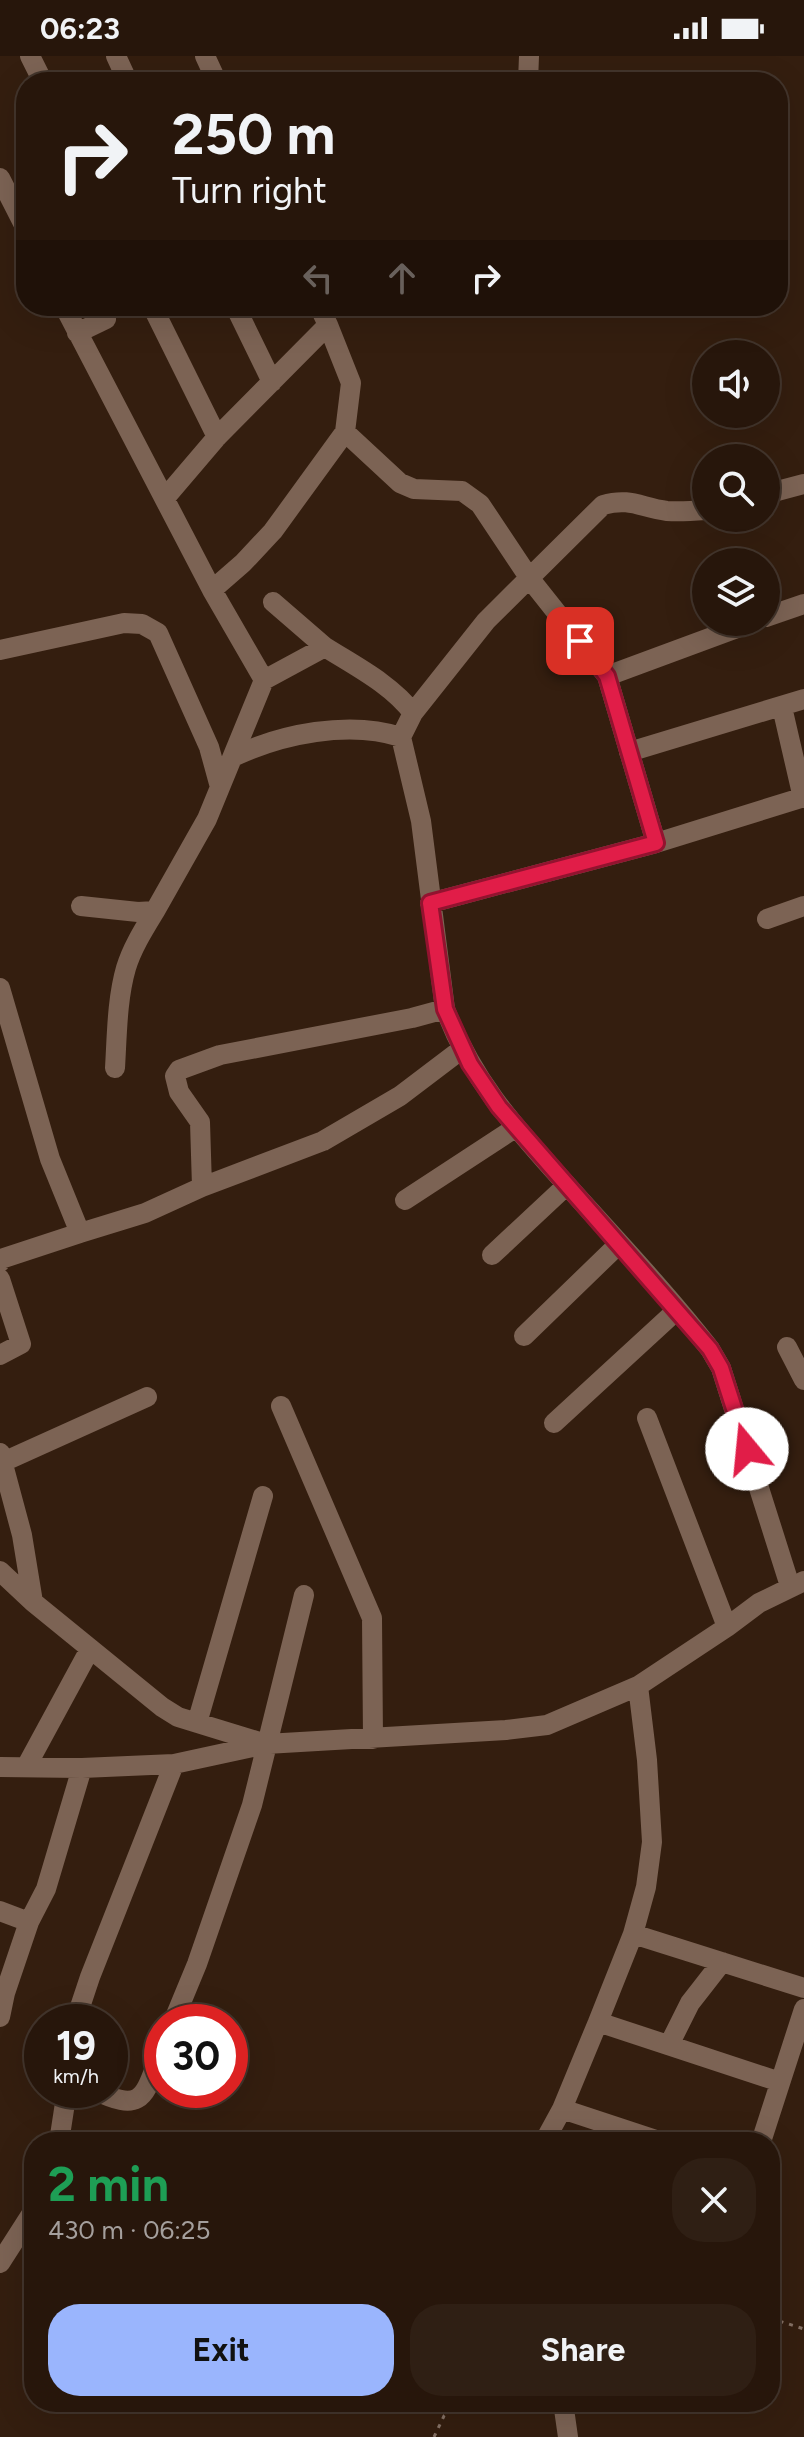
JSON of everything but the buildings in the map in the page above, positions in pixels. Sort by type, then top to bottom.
[{"type":"street","points":[[0,178],[16,209]]},
{"type":"street","points":[[69,316],[212,590],[264,680]]},
{"type":"street","points":[[157,316],[217,437]]},
{"type":"street","points":[[240,316],[272,382]]},
{"type":"street","points":[[165,498],[217,437],[272,382],[323,316]]},
{"type":"street","points":[[212,590],[273,531],[345,432],[351,383],[324,316]]},
{"type":"street","points":[[77,333],[106,319]]},
{"type":"street","points":[[345,432],[400,483],[414,489],[462,491],[480,504],[530,579],[607,676],[656,843]]},
{"type":"street","points":[[780,490],[804,484]]},
{"type":"street","points":[[0,1767],[82,1768],[174,1764],[266,1744],[547,1725],[638,1686],[759,1603],[797,1584],[721,1368],[710,1349],[515,1128],[483,1087],[462,1049],[445,1009],[421,821],[401,737],[413,713],[486,621],[603,505],[633,501],[663,511],[692,510]]},
{"type":"street","points":[[273,602],[325,647],[390,689],[413,713]]},
{"type":"street","points":[[780,612],[804,604]]},
{"type":"street","points":[[0,650],[124,623],[142,624],[158,633],[209,747],[220,787]]},
{"type":"street","points":[[607,676],[715,636]]},
{"type":"street","points":[[115,1068],[118,1017],[126,968],[136,943],[207,819],[264,680],[325,647]]},
{"type":"street","points":[[629,752],[804,699]]},
{"type":"street","points":[[430,903],[656,843],[804,798],[782,707]]},
{"type":"street","points":[[233,757],[253,747],[311,734],[363,729],[381,730],[401,737]]},
{"type":"street","points":[[81,906],[155,911]]},
{"type":"street","points":[[767,919],[804,906]]},
{"type":"street","points":[[0,988],[50,1159],[80,1233]]},
{"type":"street","points":[[202,1187],[200,1122],[179,1092],[175,1076],[179,1070],[220,1055],[445,1009]]},
{"type":"street","points":[[0,1262],[1,1259],[145,1213],[202,1187],[323,1141],[400,1096],[462,1049]]},
{"type":"street","points":[[405,1200],[515,1128]]},
{"type":"street","points":[[492,1255],[567,1185]]},
{"type":"street","points":[[524,1336],[619,1244]]},
{"type":"street","points":[[0,1279],[21,1344],[0,1355]]},
{"type":"street","points":[[554,1423],[677,1310]]},
{"type":"street","points":[[787,1347],[804,1380]]},
{"type":"street","points":[[33,1602],[22,1535],[2,1458],[147,1397]]},
{"type":"street","points":[[281,1406],[372,1618],[373,1739]]},
{"type":"street","points":[[647,1418],[727,1627]]},
{"type":"street","points":[[197,1723],[263,1496]]},
{"type":"street","points":[[0,1571],[33,1602],[162,1707],[178,1717],[266,1744]]},
{"type":"street","points":[[180,2004],[252,1805],[304,1595]]},
{"type":"street","points":[[26,1767],[90,1649]]},
{"type":"street","points":[[549,2132],[562,2109],[633,1934],[646,1887],[652,1842],[638,1686]]},
{"type":"street","points":[[81,2004],[174,1764]]},
{"type":"street","points":[[0,2017],[29,1922],[46,1889],[82,1768]]},
{"type":"street","points":[[0,1911],[29,1922]]},
{"type":"street","points":[[633,1934],[804,1988]]},
{"type":"street","points":[[669,2045],[690,2003],[722,1962]]},
{"type":"street","points":[[764,2132],[804,2009]]},
{"type":"street","points":[[598,2022],[780,2082]]},
{"type":"street","points":[[61,2132],[64,2108]]},
{"type":"street","points":[[562,2109],[632,2132]]},
{"type":"street","points":[[0,2263],[7,2240],[24,2221]]},
{"type":"street","points":[[564,2412],[568,2437]]},
{"type":"path","points":[[780,2321],[804,2329]]},
{"type":"path","points":[[434,2437],[449,2412]]},
{"type":"route","points":[[580,641],[607,676],[656,843],[430,903],[445,1009],[483,1087],[515,1128],[710,1349],[721,1368],[747,1449]]}]
